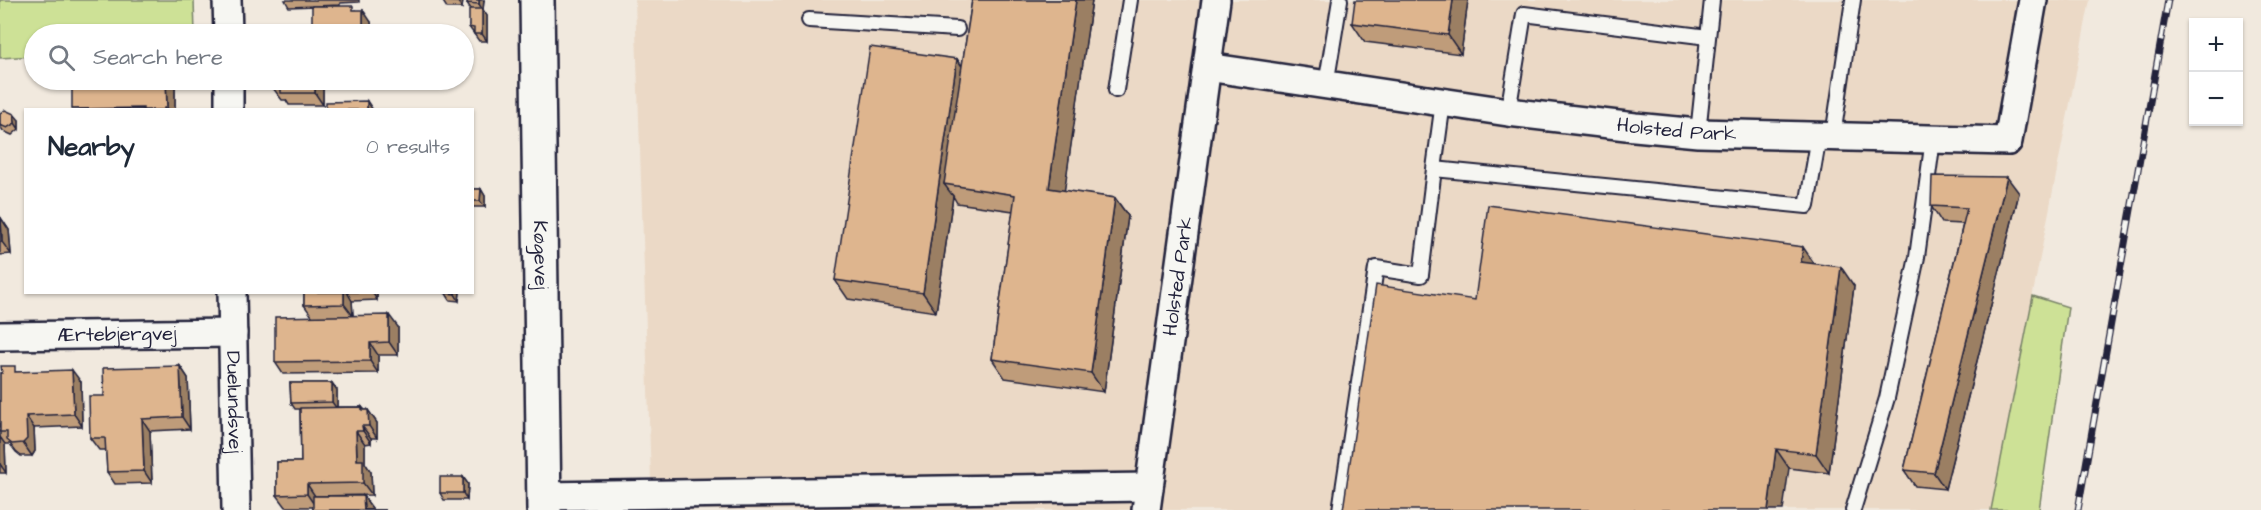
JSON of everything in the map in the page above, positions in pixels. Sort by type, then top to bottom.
[{"type":"street","points":[[227,0],[228,24]]},
{"type":"street","name":"Køgevej","points":[[537,0],[544,503]]},
{"type":"street","name":"Holsted Park","points":[[544,503],[1148,499],[1216,0]]},
{"type":"street","name":"Holsted Park","points":[[1207,67],[1508,112],[1698,133],[2008,141],[2033,0]]},
{"type":"street","points":[[228,90],[229,108]]},
{"type":"street","name":"Duelundsvej","points":[[232,294],[236,510]]},
{"type":"street","name":"Ærtebjergvej","points":[[0,336],[233,333]]},
{"type":"lane","points":[[1116,90],[1130,0]]},
{"type":"lane","points":[[1326,85],[1340,0]]},
{"type":"lane","points":[[1698,133],[1712,0]]},
{"type":"lane","points":[[1434,169],[1807,206],[1826,136],[1853,0]]},
{"type":"lane","points":[[1508,112],[1524,14],[1708,37]]},
{"type":"lane","points":[[809,20],[957,29]]},
{"type":"lane","points":[[1340,510],[1376,268],[1421,275],[1443,102]]},
{"type":"lane","points":[[1853,510],[1887,399],[1917,257],[1933,139]]},
{"type":"shaded area","points":[[635,0],[2090,0],[1991,510],[652,510]]},
{"type":"green space","points":[[0,0],[194,0],[195,24],[24,24],[24,57],[0,58]]},
{"type":"green space","points":[[2033,296],[2068,307],[2039,510],[1991,510]]},
{"type":"building","points":[[458,0],[458,2],[442,1]]},
{"type":"building","points":[[468,0],[479,0],[479,4],[467,3]]},
{"type":"building","points":[[972,0],[1076,0],[1049,188],[1115,198],[1091,373],[992,359],[1015,195],[944,184]]},
{"type":"building","points":[[1355,0],[1453,0],[1448,35],[1352,23]]},
{"type":"building","points":[[312,6],[353,6],[353,10],[363,10],[363,24],[312,24]]},
{"type":"building","points":[[469,9],[482,9],[482,34],[474,34],[474,24],[469,24]]},
{"type":"building","points":[[870,47],[957,59],[923,293],[835,280]]},
{"type":"building","points":[[72,90],[166,90],[167,108],[72,108]]},
{"type":"building","points":[[281,90],[315,90],[315,93],[281,93]]},
{"type":"building","points":[[367,101],[367,108],[326,108],[326,102]]},
{"type":"building","points":[[5,110],[14,114],[15,123],[7,128],[0,125],[0,113]]},
{"type":"building","points":[[1932,176],[2007,177],[1934,473],[1904,470],[1967,208],[1931,206]]},
{"type":"building","points":[[474,189],[481,189],[480,201],[474,201]]},
{"type":"building","points":[[1488,205],[1803,247],[1801,262],[1841,267],[1816,454],[1776,449],[1768,510],[1343,510],[1376,285],[1475,300]]},
{"type":"building","points":[[1,218],[2,242],[0,242]]},
{"type":"building","points":[[304,294],[344,294],[344,304],[304,305]]},
{"type":"building","points":[[389,315],[389,342],[370,343],[370,361],[275,362],[275,317]]},
{"type":"building","points":[[1,366],[15,366],[15,372],[72,370],[74,414],[26,416],[27,439],[23,443],[12,444],[7,440],[7,432],[0,432]]},
{"type":"building","points":[[180,366],[182,417],[142,419],[144,471],[107,472],[105,438],[90,438],[89,396],[104,396],[103,368]]},
{"type":"building","points":[[290,383],[332,383],[332,402],[291,403]]},
{"type":"building","points":[[362,407],[362,410],[368,410],[369,426],[362,426],[363,431],[356,431],[357,460],[363,460],[363,483],[307,484],[307,494],[277,495],[277,462],[301,462],[300,408]]},
{"type":"building","points":[[440,477],[463,477],[463,493],[440,493]]},
{"type":"building","points":[[313,496],[363,496],[364,510],[313,510]]},
{"type":"railway","points":[[2078,510],[2168,0]]}]
